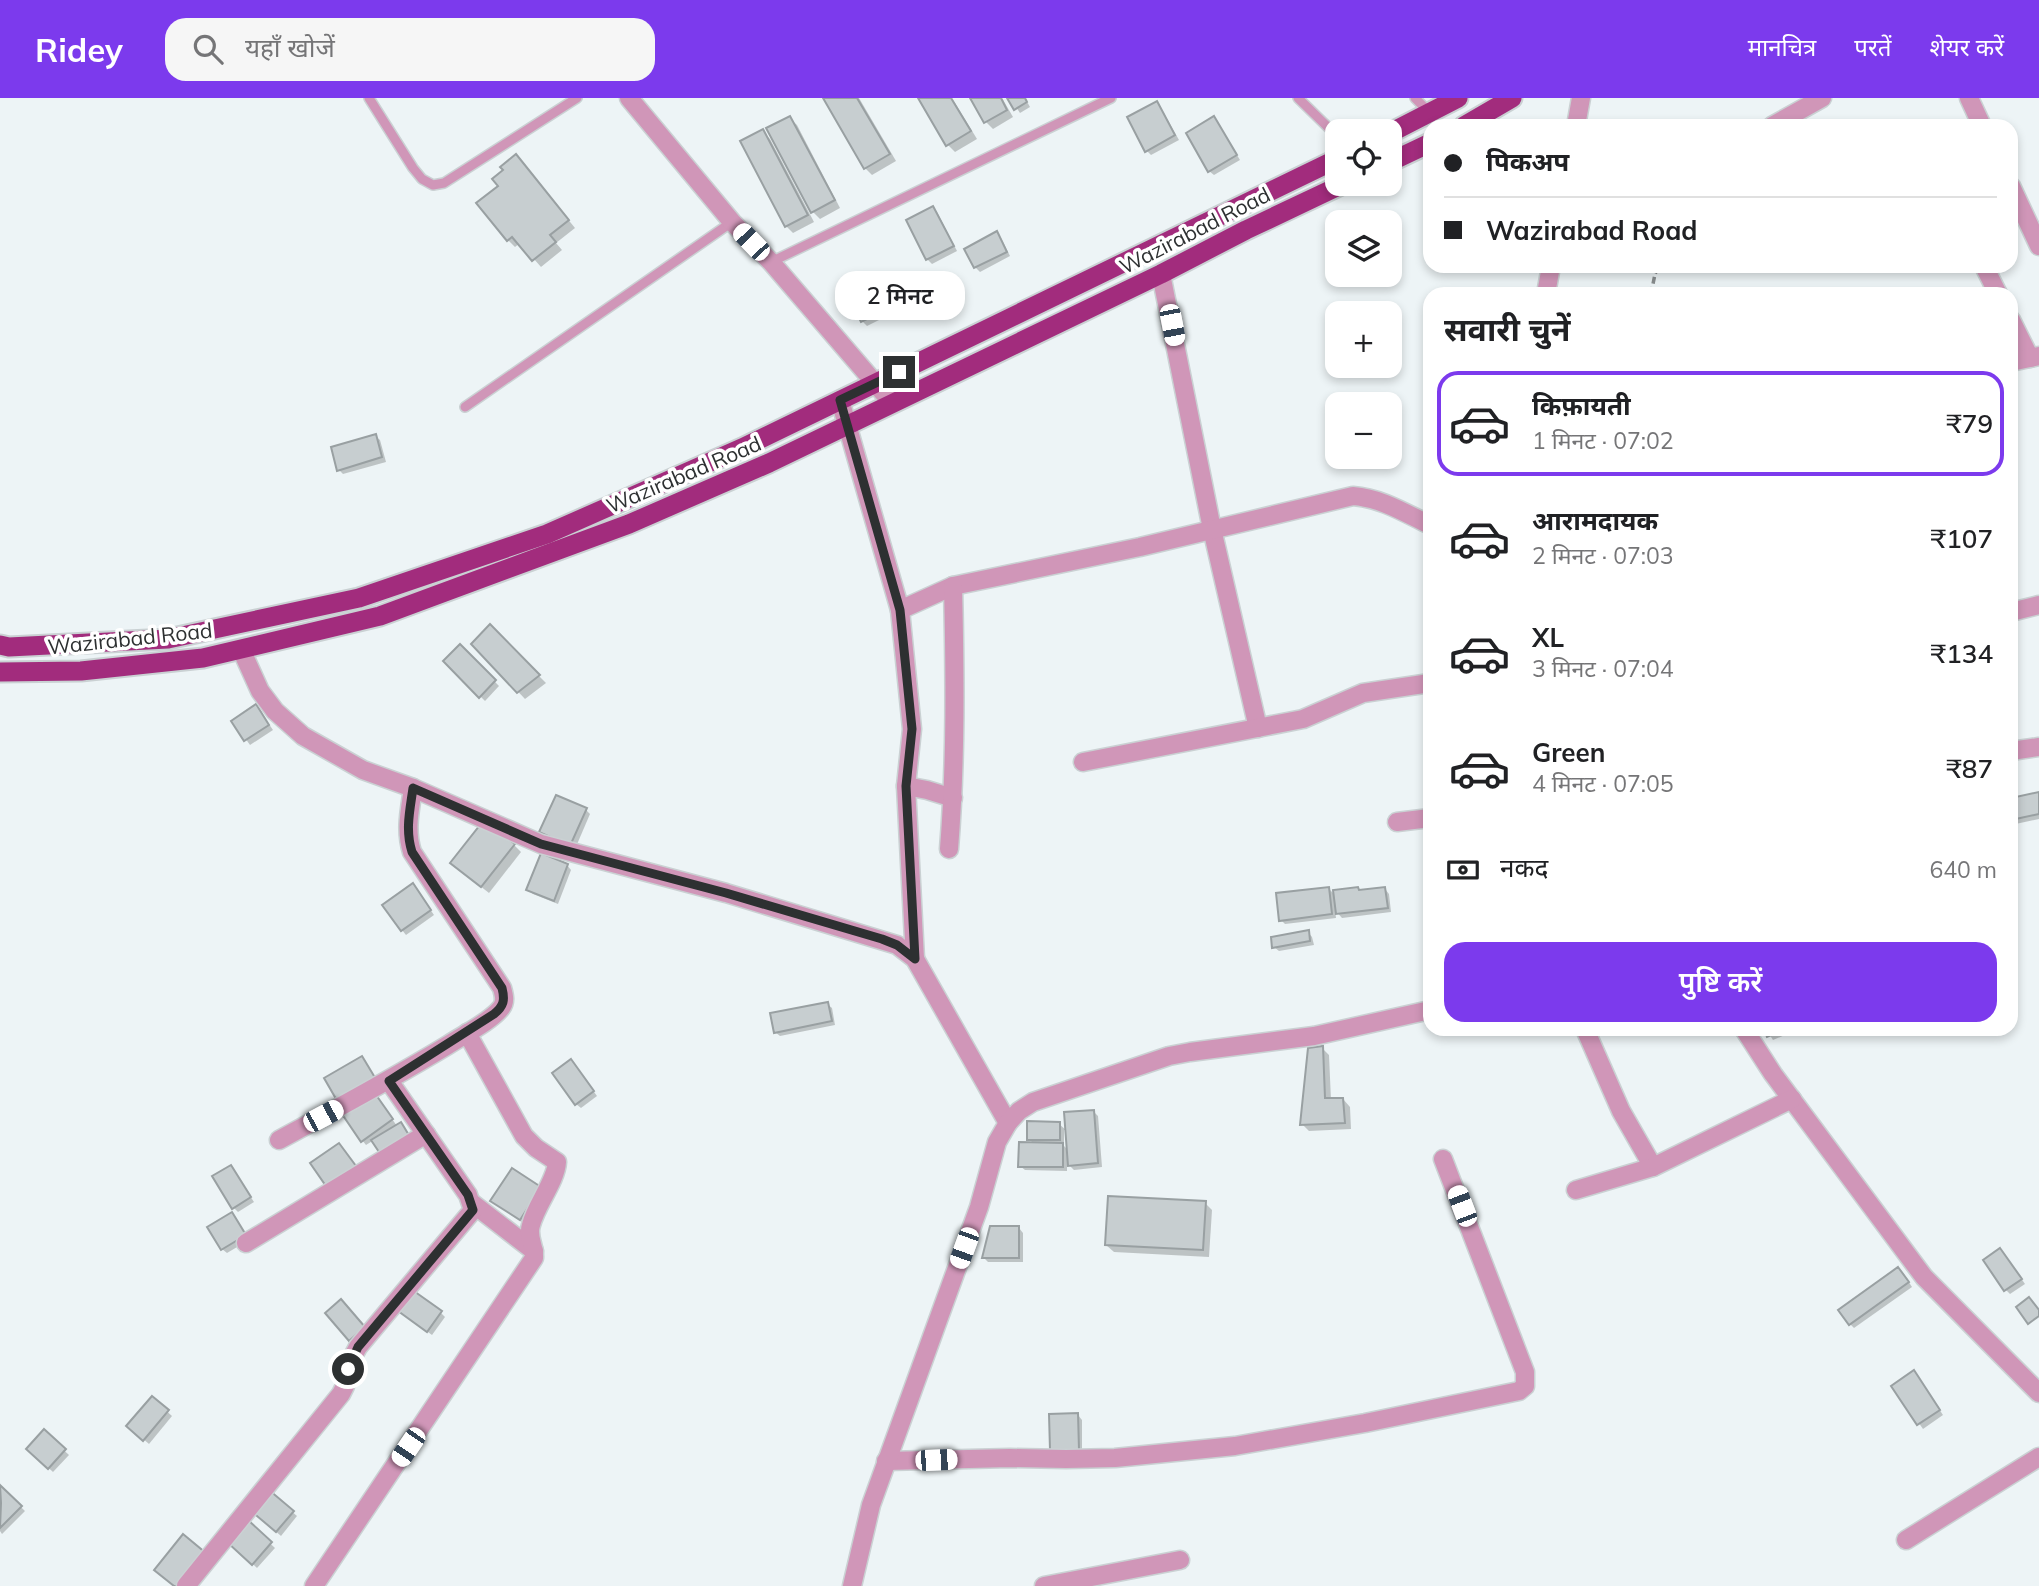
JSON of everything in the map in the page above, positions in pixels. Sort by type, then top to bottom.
[{"type":"highway","points":[[1402,128],[1458,98]]},
{"type":"highway","points":[[1476,119],[1512,98]]},
{"type":"highway","points":[[1402,156],[1423,146]]},
{"type":"highway","name":"Wazirabad Road","points":[[0,645],[9,647],[167,639],[359,598],[547,534],[742,448],[1325,165]]},
{"type":"highway","name":"Wazirabad Road","points":[[0,672],[80,671],[203,658],[380,616],[629,524],[769,463],[1325,193]]},
{"type":"street","points":[[629,98],[732,222],[771,262],[892,403]]},
{"type":"street","points":[[1577,119],[1581,98]]},
{"type":"street","points":[[1784,119],[1822,98]]},
{"type":"street","points":[[1969,98],[1979,119]]},
{"type":"street","points":[[2018,201],[2039,246]]},
{"type":"street","points":[[1161,274],[1212,529],[1258,728]]},
{"type":"street","points":[[2018,331],[2034,357]]},
{"type":"street","points":[[840,400],[900,610],[912,729],[906,786],[915,959]]},
{"type":"street","points":[[900,610],[953,586],[1140,547],[1353,496],[1385,503],[1423,522]]},
{"type":"street","points":[[949,849],[956,688],[953,586]]},
{"type":"street","points":[[2018,610],[2039,604]]},
{"type":"street","points":[[242,649],[260,691],[275,711],[303,736],[363,770],[413,788],[541,844],[726,893],[897,945],[915,959],[1008,1123]]},
{"type":"street","points":[[1083,762],[1303,719],[1363,693],[1423,684]]},
{"type":"street","points":[[2018,750],[2039,747]]},
{"type":"street","points":[[906,786],[953,799]]},
{"type":"street","points":[[279,1140],[389,1081],[500,1010],[504,998],[502,988],[412,852],[408,827],[413,788]]},
{"type":"street","points":[[1396,822],[1423,819]]},
{"type":"street","points":[[869,1586],[853,1586],[871,1505],[979,1207],[997,1142],[1019,1111],[1033,1102],[1169,1056],[1314,1036],[1423,1012]]},
{"type":"street","points":[[314,1586],[532,1261],[534,1251],[529,1237],[530,1227],[556,1170],[556,1162],[524,1136],[467,1033]]},
{"type":"street","points":[[1589,1036],[1621,1111],[1653,1167]]},
{"type":"street","points":[[1748,1036],[1763,1060],[1924,1277],[2039,1392]]},
{"type":"street","points":[[389,1081],[472,1203],[534,1251]]},
{"type":"street","points":[[1576,1190],[1653,1167],[1792,1099]]},
{"type":"street","points":[[246,1243],[426,1134]]},
{"type":"street","points":[[886,1461],[1115,1458],[1236,1446],[1519,1391],[1525,1386],[1525,1372],[1443,1159]]},
{"type":"street","points":[[186,1586],[341,1394],[351,1360],[358,1347],[468,1217],[473,1210],[472,1203]]},
{"type":"street","points":[[1906,1540],[2039,1457]]},
{"type":"street","points":[[1044,1586],[1180,1559]]},
{"type":"lane","points":[[369,98],[413,168],[422,179],[433,185],[444,183],[577,98]]},
{"type":"lane","points":[[771,262],[1111,98]]},
{"type":"lane","points":[[1298,98],[1325,124]]},
{"type":"lane","points":[[1415,98],[1430,114]]},
{"type":"lane","points":[[465,407],[732,222]]},
{"type":"building","points":[[823,98],[857,98],[890,154],[864,169]]},
{"type":"building","points":[[918,98],[951,98],[971,131],[946,146]]},
{"type":"building","points":[[970,98],[1001,98],[1007,110],[984,123]]},
{"type":"building","points":[[1007,98],[1025,98],[1027,102],[1014,110]]},
{"type":"building","points":[[1157,101],[1175,135],[1145,152],[1127,117]]},
{"type":"building","points":[[790,116],[835,200],[811,213],[766,128]]},
{"type":"building","points":[[1214,116],[1237,155],[1208,172],[1186,133]]},
{"type":"building","points":[[763,129],[808,215],[785,227],[740,141]]},
{"type":"building","points":[[516,154],[569,220],[550,235],[556,242],[532,261],[512,237],[507,241],[476,203],[498,186],[492,179],[503,170],[500,167]]},
{"type":"building","points":[[933,206],[954,246],[926,260],[906,220]]},
{"type":"building","points":[[997,231],[1007,252],[974,268],[964,249]]},
{"type":"building","points":[[886,279],[898,304],[861,322],[849,297]]},
{"type":"building","points":[[376,434],[382,457],[337,471],[331,447]]},
{"type":"building","points":[[490,624],[540,675],[517,693],[471,644]]},
{"type":"building","points":[[460,644],[496,680],[479,698],[443,661]]},
{"type":"building","points":[[256,704],[269,725],[244,741],[231,721]]},
{"type":"building","points":[[2039,792],[2039,814],[2018,818],[2018,796]]},
{"type":"building","points":[[556,795],[587,808],[570,846],[539,832]]},
{"type":"building","points":[[484,820],[515,844],[481,887],[450,863]]},
{"type":"building","points":[[541,853],[568,864],[554,901],[526,890]]},
{"type":"building","points":[[413,883],[431,910],[401,931],[382,905]]},
{"type":"building","points":[[1329,887],[1332,914],[1279,921],[1276,893]]},
{"type":"building","points":[[1358,887],[1359,890],[1385,887],[1388,908],[1336,914],[1333,890]]},
{"type":"building","points":[[1309,930],[1310,941],[1272,948],[1271,937]]},
{"type":"building","points":[[828,1002],[832,1021],[774,1033],[770,1013]]},
{"type":"building","points":[[1323,1046],[1325,1098],[1343,1098],[1345,1123],[1300,1125],[1308,1048]]},
{"type":"building","points":[[362,1056],[377,1081],[339,1104],[324,1078]]},
{"type":"building","points":[[571,1059],[594,1091],[575,1105],[552,1073]]},
{"type":"building","points":[[374,1092],[393,1119],[361,1142],[342,1114]]},
{"type":"building","points":[[1094,1110],[1098,1163],[1068,1166],[1064,1112]]},
{"type":"building","points":[[1027,1121],[1060,1122],[1060,1140],[1027,1140]]},
{"type":"building","points":[[401,1122],[410,1137],[381,1155],[371,1140]]},
{"type":"building","points":[[1019,1142],[1063,1143],[1063,1167],[1018,1167]]},
{"type":"building","points":[[339,1143],[356,1166],[326,1186],[310,1163]]},
{"type":"building","points":[[231,1165],[251,1197],[232,1209],[212,1176]]},
{"type":"building","points":[[512,1168],[541,1187],[520,1220],[490,1201]]},
{"type":"building","points":[[1108,1196],[1206,1201],[1203,1250],[1105,1245]]},
{"type":"building","points":[[232,1212],[246,1235],[221,1250],[207,1227]]},
{"type":"building","points":[[990,1226],[1019,1226],[1019,1258],[982,1258]]},
{"type":"building","points":[[2000,1248],[2022,1279],[2004,1291],[1983,1260]]},
{"type":"building","points":[[1898,1267],[1909,1282],[1849,1325],[1838,1310]]},
{"type":"building","points":[[411,1289],[442,1311],[427,1332],[398,1311]]},
{"type":"building","points":[[2029,1297],[2039,1310],[2039,1316],[2028,1324],[2016,1307]]},
{"type":"building","points":[[341,1299],[365,1327],[349,1341],[325,1313]]},
{"type":"building","points":[[1914,1370],[1940,1410],[1917,1425],[1891,1386]]},
{"type":"building","points":[[152,1396],[169,1410],[143,1441],[126,1426]]},
{"type":"building","points":[[1078,1413],[1079,1450],[1050,1450],[1049,1414]]},
{"type":"building","points":[[44,1429],[66,1449],[48,1469],[26,1449]]},
{"type":"building","points":[[0,1485],[22,1506],[0,1528],[1,1503]]},
{"type":"building","points":[[269,1490],[294,1511],[276,1532],[251,1511]]},
{"type":"building","points":[[248,1520],[272,1542],[252,1565],[228,1543]]},
{"type":"building","points":[[183,1534],[207,1554],[181,1586],[174,1586],[154,1570]]},
{"type":"route","points":[[348,1369],[358,1347],[473,1210],[468,1195],[389,1081],[500,1010],[504,998],[502,988],[412,852],[408,827],[413,788],[541,844],[726,893],[882,939],[897,945],[915,959],[906,786],[912,729],[900,610],[840,400],[899,372]]}]
